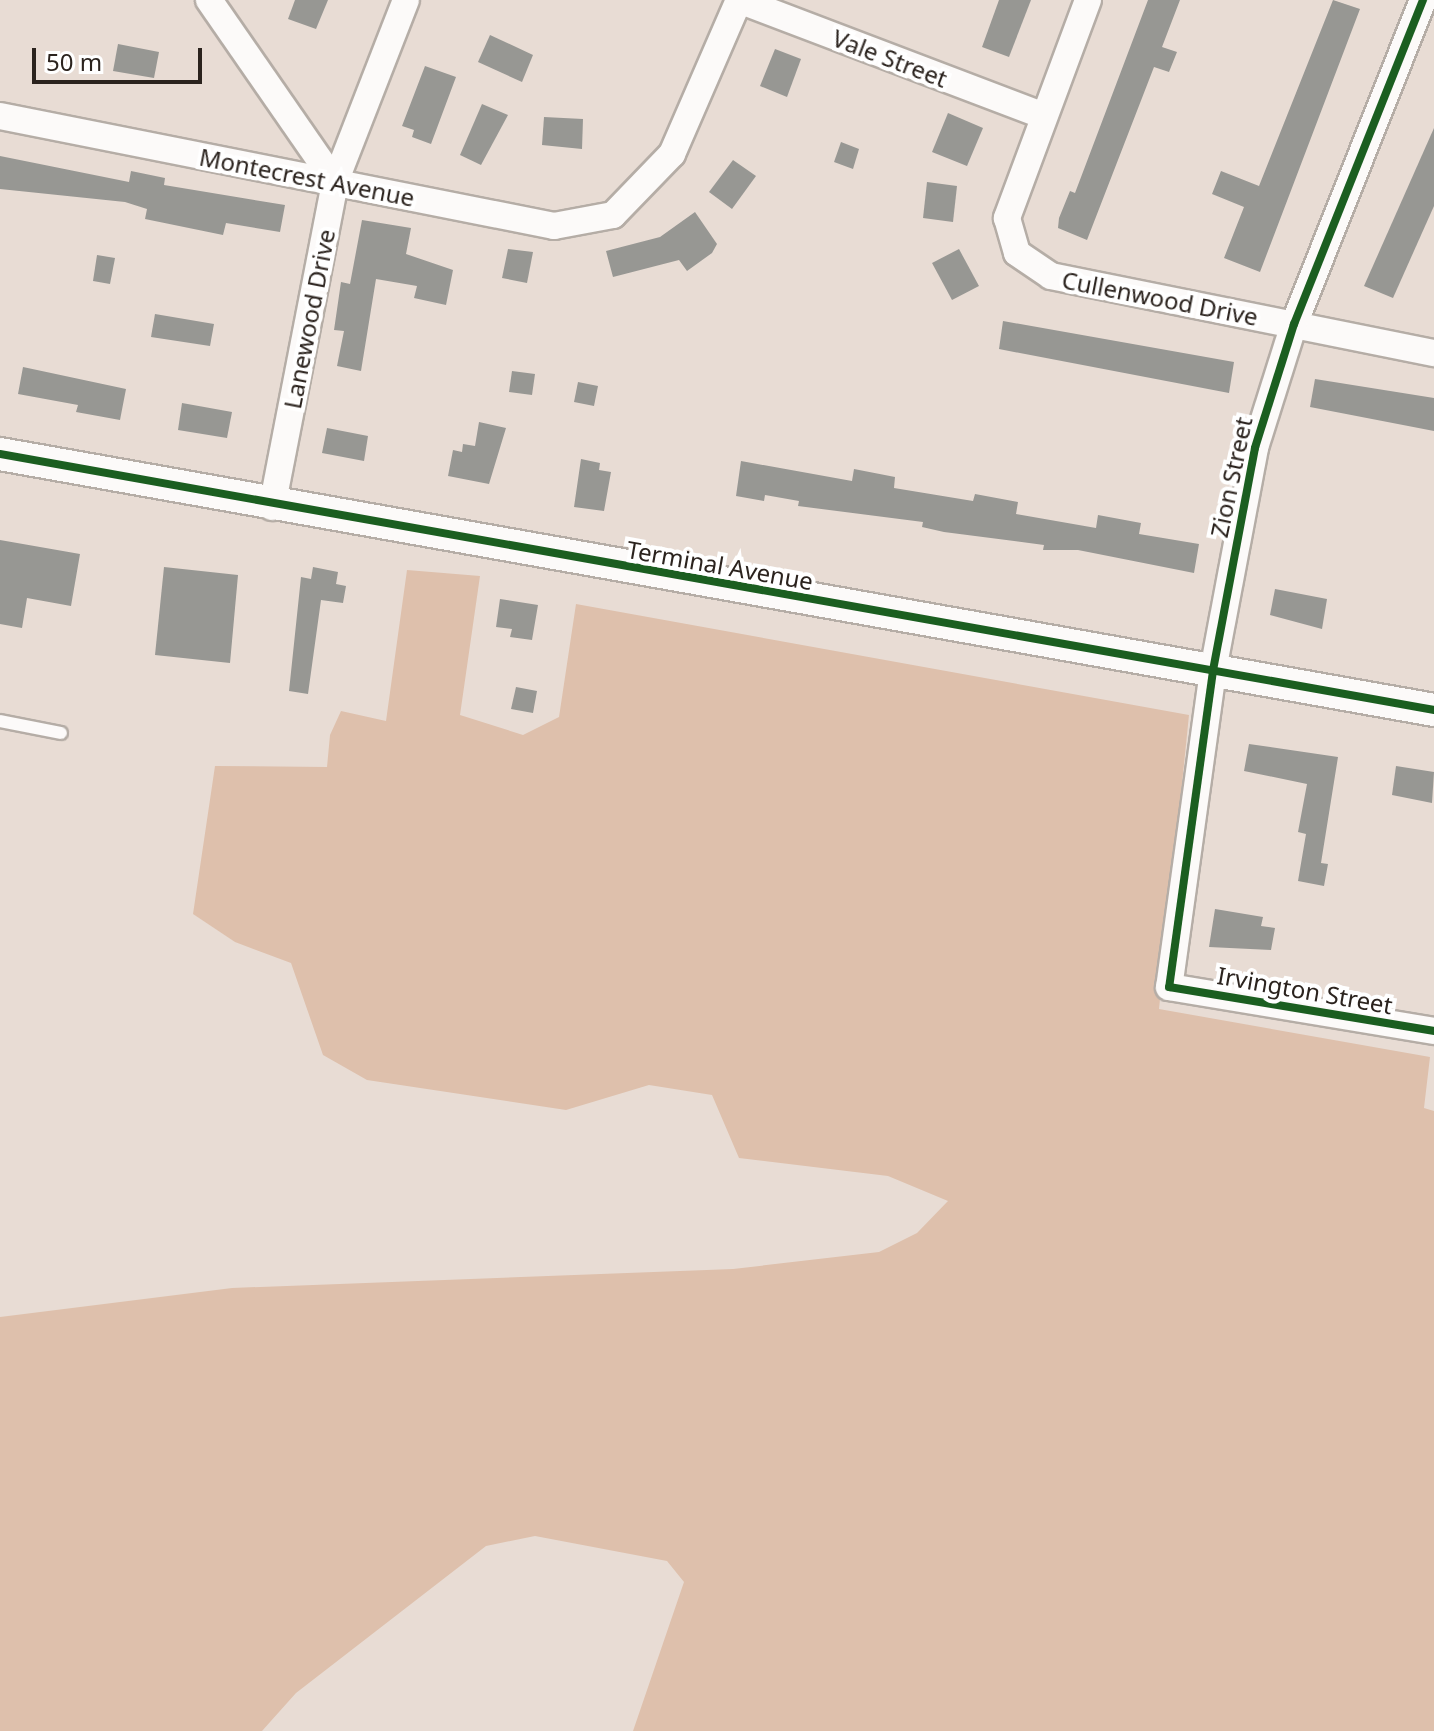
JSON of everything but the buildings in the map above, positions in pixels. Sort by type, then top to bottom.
[{"type":"street","points":[[209,0],[335,182]]},
{"type":"street","name":"Lanewood Drive","points":[[272,507],[335,182],[406,0]]},
{"type":"street","name":"Montecrest Avenue","points":[[0,116],[554,226],[613,215],[672,154],[739,0]]},
{"type":"street","name":"Vale Street","points":[[739,0],[1042,115]]},
{"type":"street","name":"Cullenwood Drive","points":[[1088,0],[1042,115],[1007,218],[1013,245],[1031,267],[1051,276],[1434,353]]},
{"type":"street","name":"Zion Street","points":[[1169,987],[1213,671],[1255,448],[1294,324],[1423,0]]},
{"type":"street","name":"Terminal Avenue","points":[[0,454],[272,507],[1434,710]]},
{"type":"street","name":"Irvington Street","points":[[1169,987],[1434,1031]]},
{"type":"lane","points":[[0,721],[61,733]]},
{"type":"shaded area","points":[[407,570],[480,576],[460,715],[523,735],[559,717],[576,604],[1189,715],[1159,1009],[1430,1057],[1424,1108],[1434,1111],[1434,1731],[633,1731],[684,1582],[667,1561],[535,1536],[486,1546],[296,1693],[262,1731],[0,1731],[0,1317],[232,1288],[733,1269],[879,1252],[917,1233],[948,1201],[888,1176],[739,1158],[712,1095],[649,1085],[566,1110],[367,1080],[323,1055],[291,963],[235,942],[193,914],[215,766],[327,767],[330,735],[341,711],[386,721]]},
{"type":"cycle path","points":[[1423,0],[1294,324],[1255,448],[1213,671],[1169,987],[1434,1031]]},
{"type":"cycle path","points":[[0,454],[1434,710]]}]
